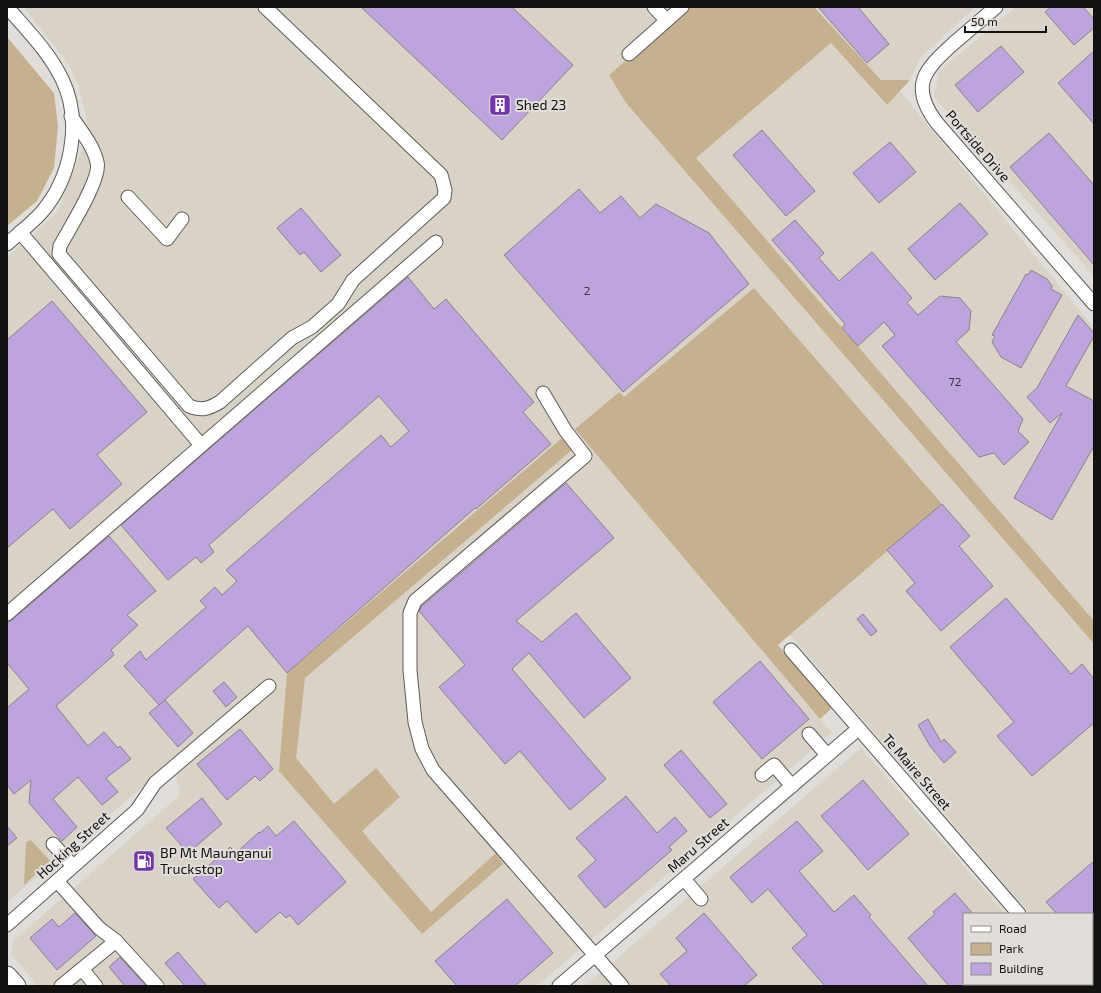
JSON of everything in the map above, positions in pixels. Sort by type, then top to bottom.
[{"type":"highway","points":[[7,976],[16,986]]},
{"type":"street","points":[[7,7],[48,56],[57,70],[69,99],[71,116],[71,145],[68,165],[62,180],[52,199],[41,213],[7,244]]},
{"type":"street","points":[[71,116],[92,148],[98,164],[95,182],[60,246],[59,254],[188,406],[200,410],[210,408],[220,402],[292,338],[312,326],[338,304],[353,280],[444,198],[445,190],[441,175],[265,7]]},
{"type":"street","points":[[654,7],[666,20]]},
{"type":"street","points":[[628,54],[682,7]]},
{"type":"street","name":"Portside Drive","points":[[996,7],[929,67],[923,82],[924,102],[937,123],[1094,304]]},
{"type":"street","points":[[128,197],[167,239],[182,219]]},
{"type":"street","points":[[20,232],[202,445]]},
{"type":"street","points":[[7,614],[436,242]]},
{"type":"street","points":[[543,393],[565,430],[585,456],[415,601],[410,613],[410,670],[416,731],[422,749],[433,770],[622,986]]},
{"type":"street","name":"Te Maire Street","points":[[791,650],[1018,913]]},
{"type":"street","name":"Hocking Street","points":[[7,925],[137,810],[155,783],[269,686]]},
{"type":"street","name":"Maru Street","points":[[559,986],[858,729]]},
{"type":"street","points":[[809,734],[827,755]]},
{"type":"street","points":[[762,775],[774,765],[792,786]]},
{"type":"street","points":[[53,844],[73,866]]},
{"type":"street","points":[[684,879],[701,899]]},
{"type":"street","points":[[57,881],[99,928],[116,941],[157,986]]},
{"type":"street","points":[[62,986],[116,941]]},
{"type":"street","points":[[82,969],[96,986]]},
{"type":"shaded area","points":[[24,7],[688,7],[609,75],[626,103],[1094,644],[1094,986],[1092,985],[1093,913],[1029,913],[790,635],[942,504],[624,397],[618,392],[576,429],[832,733],[537,986],[38,986],[11,954],[13,941],[180,795],[176,774],[167,768],[160,772],[7,902],[7,258],[57,213],[79,158],[88,124],[79,87],[69,65]]},
{"type":"shaded area","points":[[814,7],[975,7],[920,58],[910,80],[881,80]]},
{"type":"shaded area","points":[[1016,7],[1094,7],[1094,276],[934,97],[939,71]]},
{"type":"shaded area","points":[[831,43],[886,105],[900,91],[1094,328],[1094,621],[696,158]]},
{"type":"shaded area","points":[[861,748],[1005,913],[963,913],[963,985],[1068,986],[585,986]]},
{"type":"green space","points":[[688,7],[814,7],[881,80],[910,80],[887,105],[831,43],[696,158],[1094,621],[1094,644],[626,103],[609,75]]},
{"type":"green space","points":[[7,37],[54,93],[58,126],[54,168],[37,201],[7,226]]},
{"type":"green space","points":[[754,288],[942,504],[778,645],[832,708],[820,719],[575,429],[619,392],[624,397]]},
{"type":"green space","points":[[562,438],[573,449],[305,678],[296,758],[334,804],[376,768],[400,797],[362,831],[431,912],[496,853],[503,864],[422,934],[279,771],[287,673]]},
{"type":"green space","points":[[31,840],[50,861],[24,885],[26,842]]},
{"type":"building","name":"Shed 23","points":[[361,7],[512,7],[573,65],[502,140]]},
{"type":"building","points":[[818,7],[858,7],[889,44],[867,63]]},
{"type":"building","points":[[1051,7],[1083,7],[1094,19],[1094,28],[1074,45],[1045,12]]},
{"type":"building","points":[[1001,46],[1024,72],[978,112],[955,85]]},
{"type":"building","points":[[1094,51],[1094,124],[1058,83]]},
{"type":"building","points":[[762,130],[815,191],[786,216],[733,155]]},
{"type":"building","points":[[1049,133],[1094,185],[1094,265],[1010,167]]},
{"type":"building","points":[[890,142],[916,172],[879,203],[853,173]]},
{"type":"building","points":[[579,189],[600,213],[621,196],[640,218],[656,204],[709,233],[749,284],[623,392],[504,255]]},
{"type":"building","points":[[960,203],[988,234],[935,280],[908,249]]},
{"type":"building","points":[[301,208],[341,255],[321,272],[304,252],[300,255],[277,228]]},
{"type":"building","points":[[795,220],[824,253],[819,258],[839,281],[872,252],[912,298],[907,303],[918,315],[940,296],[960,298],[971,311],[969,330],[956,342],[1023,419],[1018,431],[1029,442],[1004,465],[994,453],[979,457],[882,346],[895,335],[884,322],[858,346],[842,328],[845,324],[772,240]]},
{"type":"building","points":[[1031,270],[1047,279],[1052,286],[1051,289],[1062,295],[1021,368],[1001,357],[992,342],[995,336],[992,335],[1026,274],[1028,275]]},
{"type":"building","points":[[408,277],[434,309],[446,299],[534,402],[523,412],[551,444],[476,509],[475,508],[287,673],[248,626],[159,705],[124,666],[140,651],[146,660],[206,607],[200,601],[215,587],[222,595],[237,581],[226,570],[381,435],[391,447],[409,431],[379,396],[209,545],[214,552],[201,563],[196,557],[168,580],[121,525]]},
{"type":"building","points":[[52,301],[147,412],[97,455],[122,484],[70,529],[53,509],[7,548],[7,340]]},
{"type":"building","points":[[1078,315],[1094,333],[1094,336],[1066,386],[1094,401],[1094,446],[1052,520],[1014,498],[1062,413],[1050,423],[1027,397],[1037,388]]},
{"type":"building","points":[[566,483],[614,538],[516,621],[542,642],[576,613],[631,678],[584,718],[529,653],[512,669],[606,779],[570,810],[520,751],[505,764],[439,687],[465,665],[419,611],[422,606]]},
{"type":"building","points":[[942,504],[970,536],[959,546],[993,586],[941,631],[906,591],[915,583],[887,550]]},
{"type":"building","points":[[109,536],[156,591],[127,615],[138,625],[111,650],[114,655],[56,706],[88,746],[104,732],[118,748],[120,746],[131,759],[106,778],[118,792],[102,805],[78,777],[53,799],[77,827],[62,841],[29,803],[31,780],[14,794],[7,785],[7,708],[29,689],[7,663],[7,623]]},
{"type":"building","points":[[1006,598],[1071,674],[1082,664],[1094,679],[1094,723],[1032,776],[997,736],[1014,722],[950,647]]},
{"type":"building","points":[[863,614],[877,631],[871,636],[857,619]]},
{"type":"building","points":[[760,661],[809,719],[762,759],[713,702]]},
{"type":"building","points":[[224,682],[237,697],[226,707],[213,691]]},
{"type":"building","points":[[165,700],[193,733],[178,747],[149,713]]},
{"type":"building","points":[[928,719],[941,742],[944,739],[956,752],[944,763],[930,746],[918,725]]},
{"type":"building","points":[[240,729],[273,769],[260,781],[255,776],[227,800],[197,764]]},
{"type":"building","points":[[681,750],[727,804],[710,818],[664,765]]},
{"type":"building","points":[[863,780],[909,834],[868,870],[821,816]]},
{"type":"building","points":[[626,796],[657,833],[675,817],[687,831],[669,847],[672,850],[605,908],[578,876],[596,860],[576,838]]},
{"type":"building","points":[[202,798],[222,824],[188,853],[166,828]]},
{"type":"building","points":[[294,821],[346,882],[298,925],[290,915],[286,918],[280,912],[256,933],[227,901],[219,908],[193,879],[230,847],[236,853],[259,832],[260,833],[268,826],[276,836]]},
{"type":"building","points":[[797,821],[823,851],[799,871],[834,912],[854,895],[871,915],[869,917],[928,986],[825,986],[792,948],[807,935],[768,889],[752,903],[730,877]]},
{"type":"building","points":[[7,826],[17,838],[7,846]]},
{"type":"building","points":[[1094,861],[1094,914],[1056,913],[1046,902]]},
{"type":"building","points":[[955,893],[972,913],[963,913],[964,986],[949,986],[908,938],[935,914],[933,912]]},
{"type":"building","points":[[507,899],[553,953],[515,986],[457,986],[435,961]]},
{"type":"building","points":[[75,913],[96,936],[57,970],[30,938],[52,919],[59,927]]},
{"type":"building","points":[[704,913],[757,975],[744,986],[671,986],[660,974],[687,951],[676,938]]},
{"type":"building","points":[[178,952],[207,986],[185,986],[165,963]]},
{"type":"building","points":[[120,957],[146,986],[125,986],[109,967]]},
{"type":"place","name":"Shed 23","points":[[500,105]]},
{"type":"place","name":"BP Mt Maunganui Truckstop","points":[[144,861]]}]
